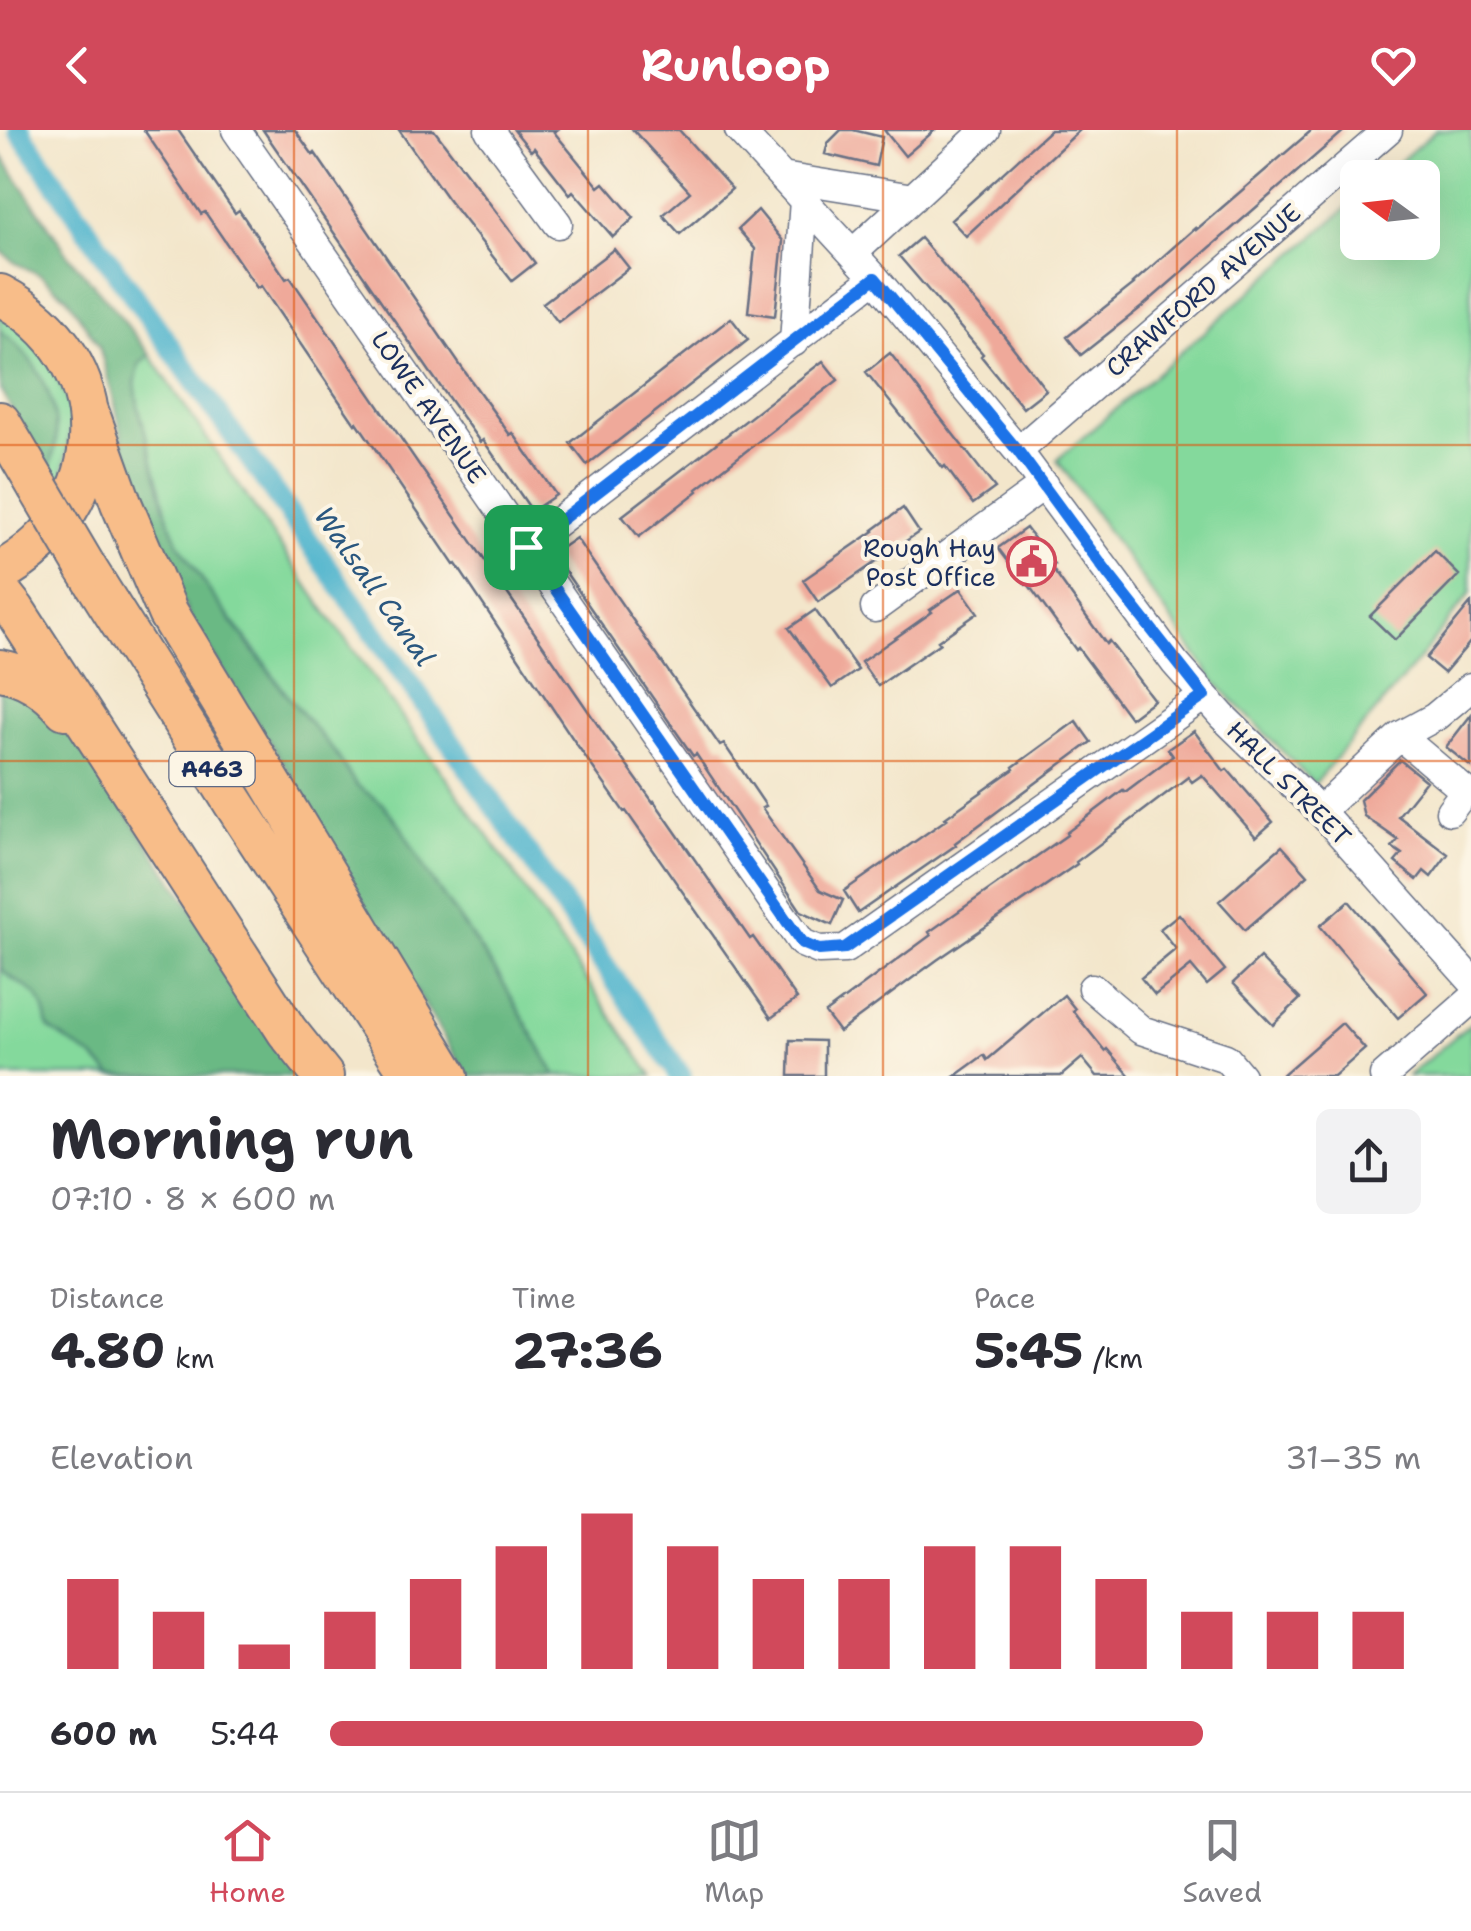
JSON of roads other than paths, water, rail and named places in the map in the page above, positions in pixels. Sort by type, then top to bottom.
[{"type":"highway","points":[[6,294],[63,347],[80,381],[121,503],[168,613],[448,1076]]},
{"type":"highway","points":[[0,572],[42,543],[72,503],[88,457],[87,408]]},
{"type":"highway","name":"A463","points":[[0,422],[19,486],[234,803],[412,1076]]},
{"type":"highway","name":"A463","points":[[78,576],[214,820],[381,1076]]},
{"type":"highway","points":[[0,592],[287,1031],[323,1076]]},
{"type":"highway","points":[[0,670],[30,679],[54,696],[114,765]]},
{"type":"street","name":"LOWE AVENUE","points":[[236,130],[802,943],[819,950],[845,948],[1204,696]]},
{"type":"street","points":[[489,130],[558,224]]},
{"type":"street","name":"HALL STREET","points":[[739,130],[875,278],[1018,451],[1204,696],[1320,811],[1471,980]]},
{"type":"street","points":[[853,254],[986,130]]},
{"type":"street","name":"CRAWFORD AVENUE","points":[[1018,451],[1388,130]]},
{"type":"street","points":[[782,177],[914,198]]},
{"type":"street","points":[[794,342],[804,200]]},
{"type":"street","points":[[526,547],[875,278]]},
{"type":"street","points":[[875,608],[1044,485]]},
{"type":"street","points":[[1320,811],[1400,736],[1435,717],[1471,687]]},
{"type":"street","points":[[1400,736],[1465,791],[1450,811]]},
{"type":"street","points":[[1092,988],[1141,1030],[1226,1058],[1242,1076]]},
{"type":"street","points":[[1384,1076],[1471,1000]]},
{"type":"waterway","name":"Walsall Canal","points":[[19,130],[412,686],[681,1076]]},
{"type":"place","name":"Rough Hay Post Office","points":[[1031,562]]}]
